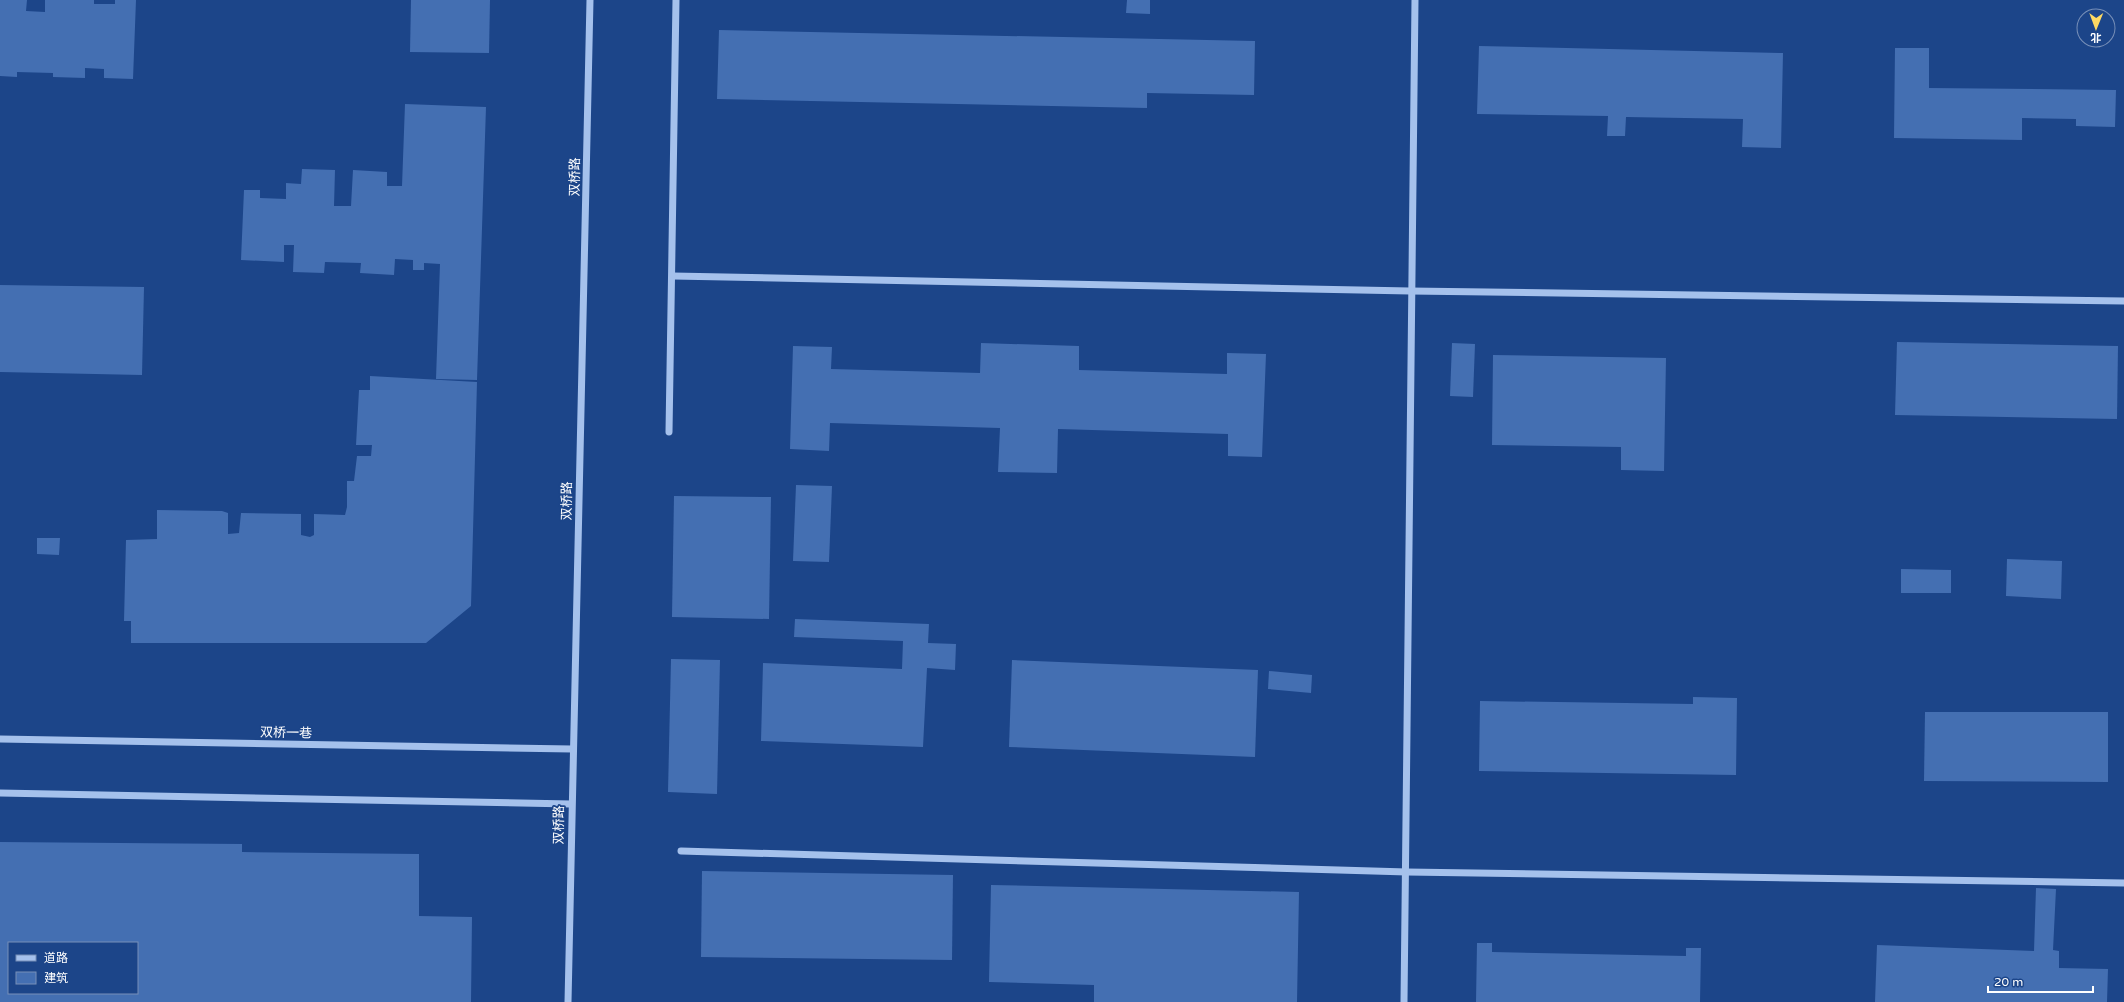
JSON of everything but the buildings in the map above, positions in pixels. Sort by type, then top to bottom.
[{"type":"street","name":"双桥路","points":[[568,1002],[572,749],[590,0]]},
{"type":"street","points":[[669,432],[673,276],[676,0]]},
{"type":"street","points":[[1404,1002],[1407,872],[1410,291],[1414,0]]},
{"type":"street","points":[[673,276],[1410,291],[2124,301]]},
{"type":"street","name":"双桥一巷","points":[[0,739],[572,749]]},
{"type":"street","points":[[0,793],[571,804]]},
{"type":"street","points":[[680,851],[1407,872],[2124,883]]}]
